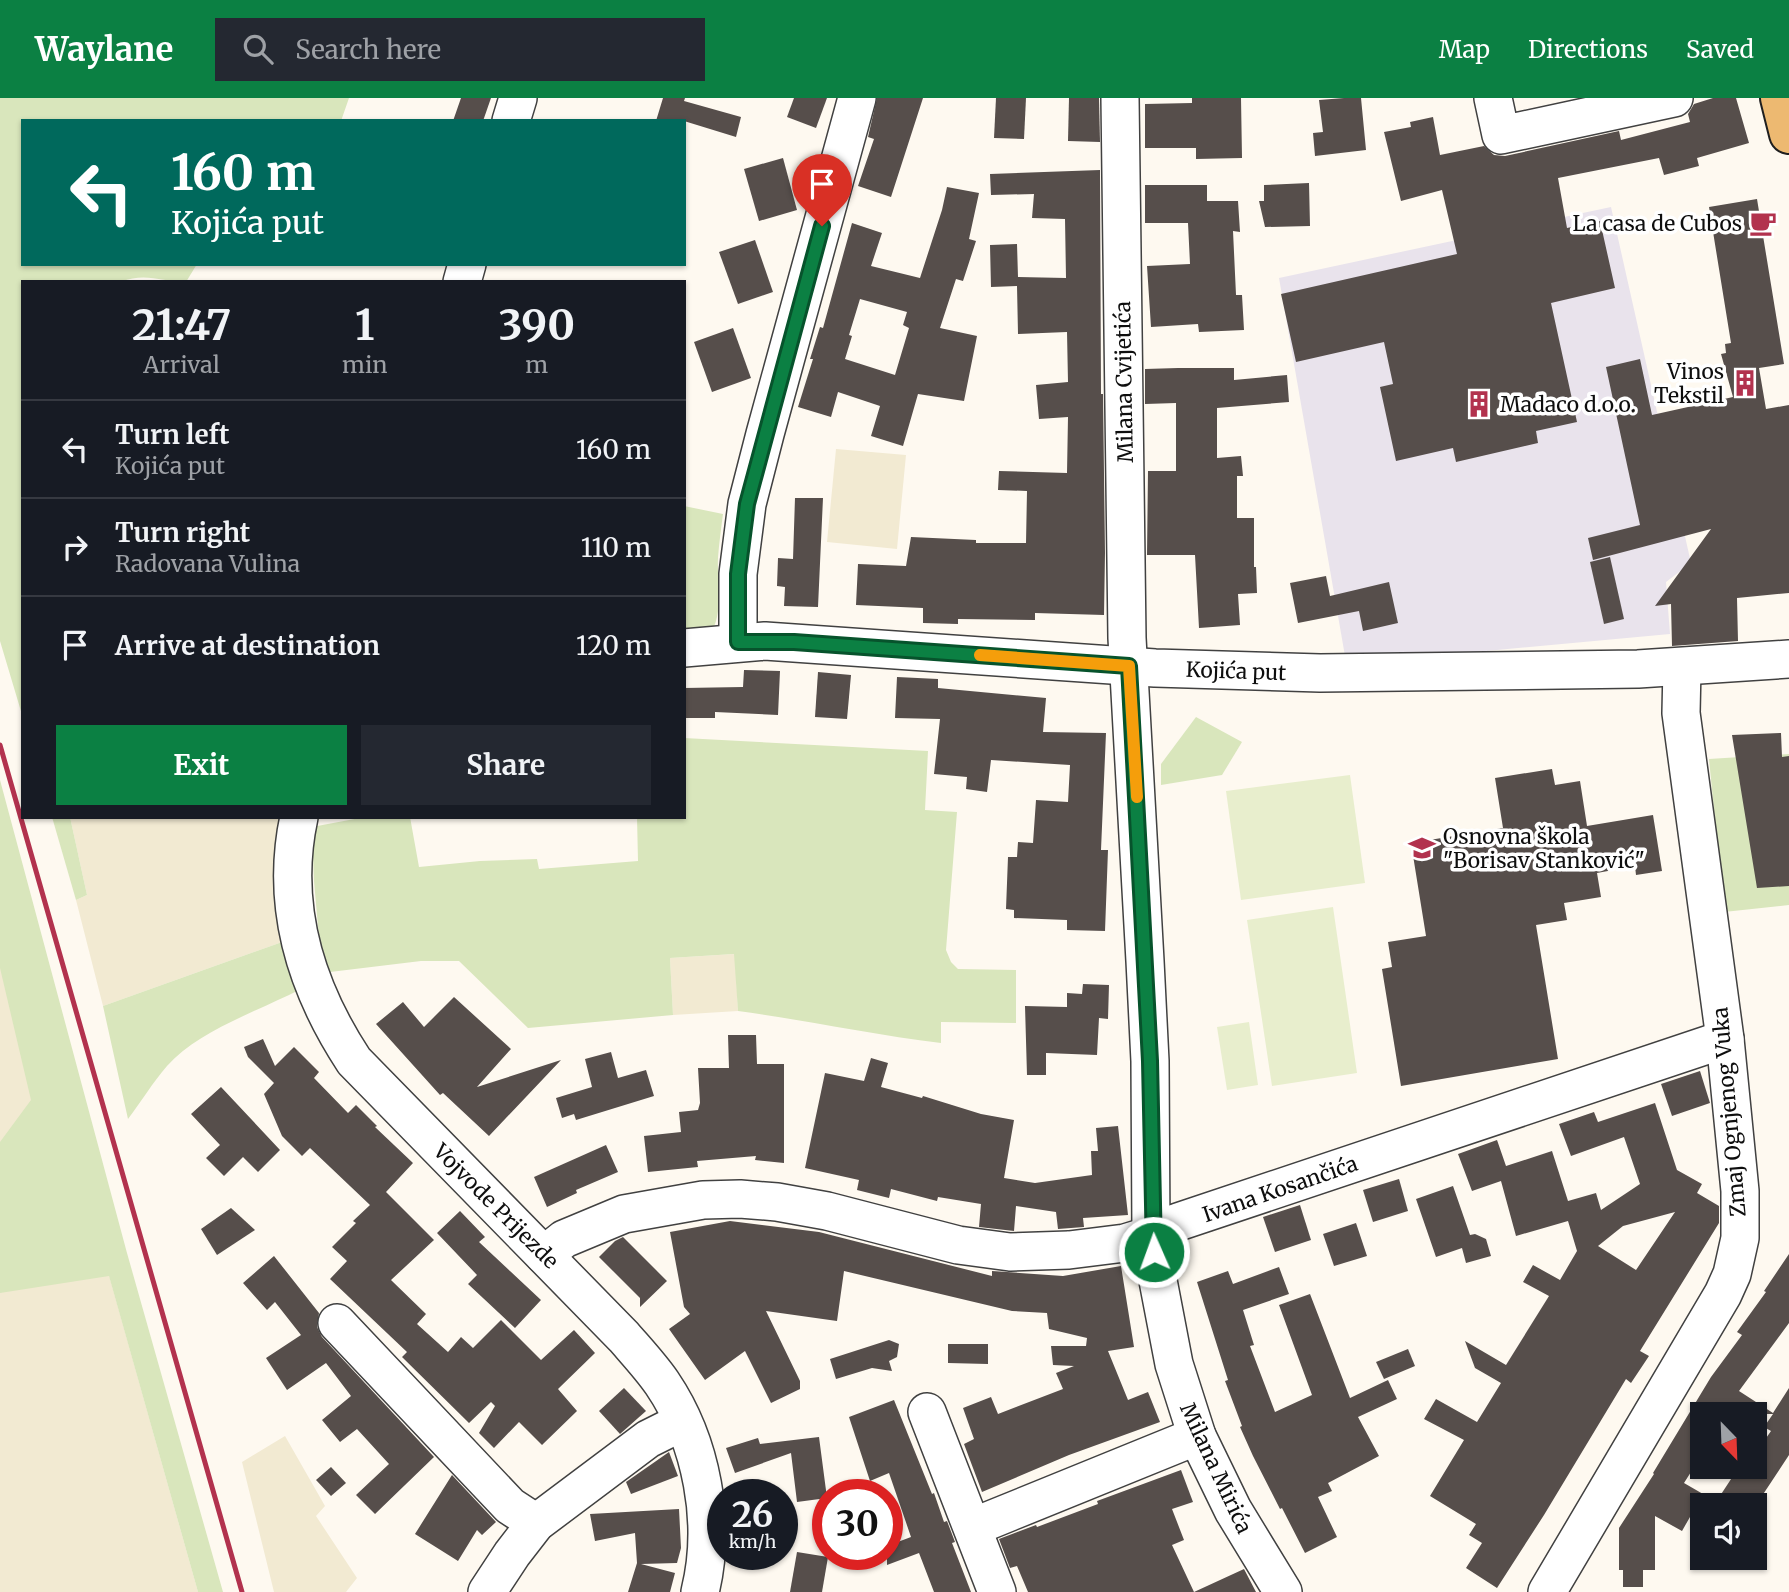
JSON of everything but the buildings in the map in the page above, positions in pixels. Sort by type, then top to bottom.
[{"type":"main road","points":[[1780,98],[1789,134]]},
{"type":"street","points":[[512,119],[518,98]]},
{"type":"street","points":[[738,642],[738,574],[747,504],[857,98]]},
{"type":"street","name":"Milana Cvijetića","points":[[1120,98],[1129,666]]},
{"type":"street","points":[[1493,98],[1501,135],[1674,98]]},
{"type":"street","name":"Kojića put","points":[[686,648],[738,642],[794,642],[1129,666],[1320,673],[1682,667],[1789,659]]},
{"type":"street","name":"Milana Mirića","points":[[1129,666],[1150,1061],[1152,1235],[1170,1345],[1181,1392],[1197,1436],[1233,1510],[1283,1592]]},
{"type":"street","name":"Zmaj Ognjenog Vuka","points":[[1547,1592],[1699,1339],[1732,1274],[1740,1238],[1740,1191],[1724,1039],[1681,713],[1682,667]]},
{"type":"street","name":"Vojvode Prijezde","points":[[298,819],[295,832],[294,872],[295,913],[301,950],[313,986],[339,1039],[354,1061],[379,1088],[544,1255],[646,1362],[664,1385],[695,1457],[705,1503],[706,1555],[700,1592]]},
{"type":"street","name":"Ivana Kosančića","points":[[544,1255],[564,1240],[624,1214],[703,1200],[740,1199],[827,1211],[958,1245],[1010,1252],[1069,1250],[1125,1243],[1152,1235],[1178,1222],[1724,1039]]},
{"type":"street","points":[[337,1323],[510,1506],[536,1523]]},
{"type":"street","points":[[927,1412],[997,1592]]},
{"type":"street","points":[[488,1592],[536,1523],[648,1439],[682,1422]]},
{"type":"street","points":[[973,1527],[1197,1436]]},
{"type":"shaded area","points":[[1611,207],[1691,563],[1666,582],[1670,634],[1465,653],[1345,656],[1279,278]]},
{"type":"shaded area","points":[[836,449],[906,455],[897,549],[827,542]]},
{"type":"shaded area","points":[[70,819],[287,819],[285,941],[103,1006],[76,900],[87,895]]},
{"type":"shaded area","points":[[0,847],[105,1261],[198,1592],[0,1592]]},
{"type":"shaded area","points":[[735,954],[738,1011],[673,1015],[670,958]]},
{"type":"shaded area","points":[[285,1436],[325,1506],[316,1516],[357,1578],[346,1592],[274,1592],[242,1462]]},
{"type":"green space","points":[[0,98],[349,98],[342,119],[21,119],[21,266],[196,266],[187,280],[21,280],[21,711],[0,641]]},
{"type":"green space","points":[[686,506],[723,514],[718,558],[719,604],[713,629],[686,635]]},
{"type":"green space","points":[[1196,717],[1242,742],[1222,775],[1161,785],[1161,764]]},
{"type":"green space","points":[[686,738],[928,751],[925,810],[957,812],[946,950],[951,962],[958,969],[1016,970],[1016,1023],[941,1022],[941,1043],[738,1011],[734,954],[670,958],[673,1015],[528,1028],[459,961],[421,961],[330,972],[319,938],[312,827],[354,819],[410,819],[419,867],[537,859],[539,869],[638,861],[637,819],[686,819]]},
{"type":"green space","points":[[1789,754],[1789,905],[1724,912],[1709,759]]},
{"type":"green space","points":[[1350,775],[1365,883],[1241,900],[1226,791]]},
{"type":"green space","points":[[0,780],[127,1253],[223,1592],[198,1592],[109,1276],[0,1293],[0,1142],[31,1100],[0,968]]},
{"type":"green space","points":[[53,819],[70,819],[87,895],[76,900]]},
{"type":"green space","points":[[1333,907],[1357,1073],[1272,1086],[1247,920]]},
{"type":"green space","points":[[285,941],[299,990],[195,1042],[167,1066],[128,1119],[103,1006]]},
{"type":"green space","points":[[1249,1022],[1258,1085],[1227,1090],[1217,1027]]},
{"type":"railway","points":[[0,745],[21,818]]},
{"type":"railway","points":[[21,819],[242,1592]]},
{"type":"slow traffic","points":[[980,655],[1129,666],[1137,797]]},
{"type":"place","name":"La casa de Cubos","points":[[1763,223]]},
{"type":"place","name":"Vinos Tekstil","points":[[1745,383]]},
{"type":"place","name":"Madaco d.o.o.","points":[[1479,404]]},
{"type":"place","name":"Osnovna škola \"Borisav Stanković\"","points":[[1422,848]]},
{"type":"route","points":[[822,226],[747,504],[738,574],[738,642],[794,642],[1129,666],[1150,1061],[1154,1252]]}]
